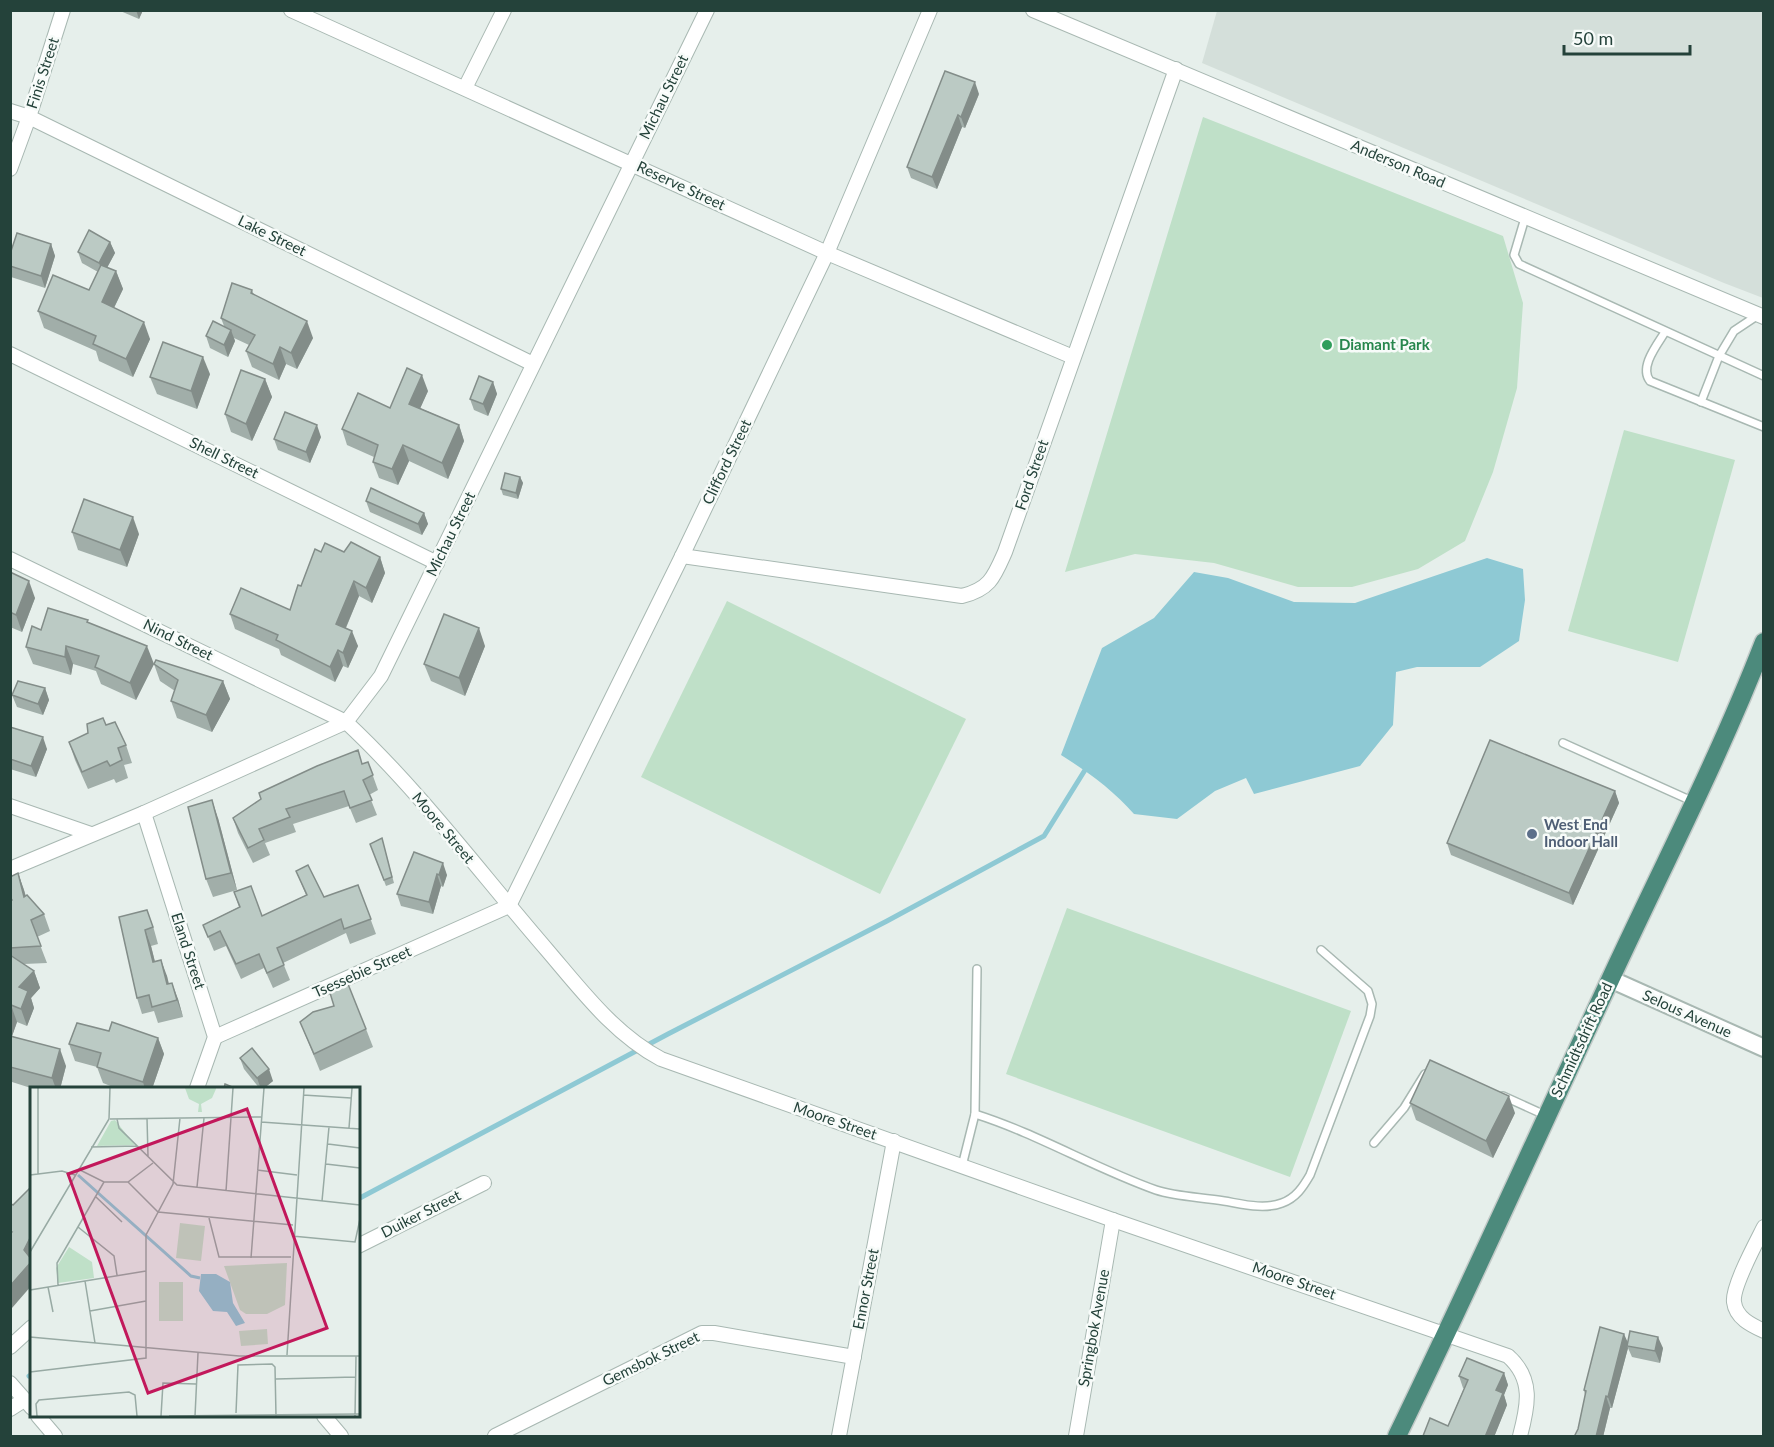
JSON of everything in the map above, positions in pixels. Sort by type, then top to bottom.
[{"type":"highway","name":"Schmidtsdrift Road","points":[[1397,1437],[1694,802],[1741,700],[1764,642]]},
{"type":"street","name":"Finis Street","points":[[10,169],[63,10]]},
{"type":"street","name":"Reserve Street","points":[[291,10],[827,253],[1073,357]]},
{"type":"street","points":[[465,88],[504,10]]},
{"type":"street","name":"Michau Street","points":[[10,868],[144,813],[346,722],[381,676],[707,10]]},
{"type":"street","name":"Clifford Street","points":[[509,906],[682,556],[827,253],[930,10]]},
{"type":"street","name":"Anderson Road","points":[[1033,10],[1761,316]]},
{"type":"street","name":"Ford Street","points":[[682,556],[962,596],[975,593],[989,584],[1005,552],[1176,69]]},
{"type":"street","name":"Lake Street","points":[[10,111],[29,117],[533,364]]},
{"type":"street","name":"Shell Street","points":[[10,354],[437,563]]},
{"type":"street","name":"Nind Street","points":[[10,559],[346,722]]},
{"type":"street","name":"Moore Street","points":[[346,722],[368,742],[408,786],[601,1013],[642,1049],[661,1059],[1113,1220],[1447,1333],[1508,1356],[1518,1365],[1527,1390],[1527,1407],[1520,1437]]},
{"type":"street","points":[[10,806],[91,834]]},
{"type":"street","name":"Eland Street","points":[[144,813],[215,1037]]},
{"type":"street","name":"Tsessebie Street","points":[[215,1037],[509,906]]},
{"type":"street","name":"Selous Avenue","points":[[1610,979],[1764,1048]]},
{"type":"street","points":[[198,1087],[215,1037]]},
{"type":"street","name":"Ennor Street","points":[[839,1437],[894,1141]]},
{"type":"street","name":"Duiker Street","points":[[360,1245],[484,1183]]},
{"type":"street","name":"Springbok Avenue","points":[[1076,1437],[1113,1220]]},
{"type":"street","points":[[1764,1227],[1737,1286],[1734,1302],[1747,1324],[1764,1330]]},
{"type":"street","points":[[10,1347],[30,1329]]},
{"type":"street","name":"Gemsbok Street","points":[[495,1437],[702,1333],[714,1333],[854,1357]]},
{"type":"street","points":[[10,1383],[28,1404],[10,1408]]},
{"type":"street","points":[[39,1417],[55,1437]]},
{"type":"street","points":[[325,1417],[341,1437]]},
{"type":"lane","points":[[1525,218],[1514,255],[1519,264],[1764,376]]},
{"type":"lane","points":[[1701,402],[1719,356],[1734,331],[1761,316]]},
{"type":"lane","points":[[1665,332],[1648,362],[1647,377],[1655,384],[1764,427]]},
{"type":"lane","points":[[1563,743],[1694,802]]},
{"type":"lane","points":[[975,1114],[1036,1136],[1097,1167],[1158,1191],[1260,1206],[1281,1204],[1293,1198],[1310,1175],[1370,1016],[1371,997],[1368,991],[1321,950]]},
{"type":"lane","points":[[962,1166],[975,1114],[977,969]]},
{"type":"lane","points":[[1374,1143],[1404,1108],[1429,1067]]},
{"type":"lane","points":[[1496,1093],[1547,1116]]},
{"type":"shaded area","points":[[1217,11],[1763,11],[1763,298],[1202,63]]},
{"type":"green space","name":"Diamant Park","points":[[1203,117],[1503,236],[1523,303],[1517,388],[1493,472],[1465,541],[1418,569],[1352,587],[1298,587],[1214,563],[1135,554],[1065,572]]},
{"type":"green space","points":[[1624,430],[1735,460],[1678,662],[1568,631]]},
{"type":"green space","points":[[727,601],[966,719],[880,894],[641,777]]},
{"type":"green space","points":[[1067,908],[1351,1011],[1290,1177],[1006,1074]]},
{"type":"water","points":[[1487,558],[1523,569],[1525,600],[1519,641],[1480,667],[1417,667],[1396,672],[1393,725],[1360,766],[1254,794],[1246,778],[1215,791],[1177,819],[1134,814],[1100,782],[1061,755],[1102,648],[1154,618],[1194,572],[1228,578],[1294,602],[1355,603]]},
{"type":"building","points":[[945,71],[975,82],[961,117],[958,115],[932,177],[907,167]]},
{"type":"building","points":[[89,230],[110,242],[99,263],[78,252]]},
{"type":"building","points":[[17,233],[51,244],[41,276],[10,266],[10,254]]},
{"type":"building","points":[[101,265],[116,271],[102,302],[144,322],[126,359],[93,344],[96,336],[38,311],[53,275],[89,290]]},
{"type":"building","points":[[232,283],[252,290],[251,293],[307,321],[291,353],[280,347],[273,364],[246,351],[255,335],[221,318]]},
{"type":"building","points":[[213,321],[231,330],[224,345],[206,336]]},
{"type":"building","points":[[163,342],[203,357],[191,391],[150,377]]},
{"type":"building","points":[[407,368],[422,375],[409,404],[459,425],[442,463],[403,445],[392,469],[373,462],[378,445],[342,429],[358,393],[390,408]]},
{"type":"building","points":[[241,370],[265,379],[246,424],[225,414]]},
{"type":"building","points":[[479,376],[493,382],[483,404],[470,399]]},
{"type":"building","points":[[285,412],[317,425],[306,452],[274,439]]},
{"type":"building","points":[[505,473],[520,477],[516,493],[501,489]]},
{"type":"building","points":[[371,488],[424,513],[418,524],[366,501]]},
{"type":"building","points":[[84,499],[133,517],[120,550],[72,532]]},
{"type":"building","points":[[351,542],[380,557],[366,588],[354,581],[336,624],[352,631],[343,653],[338,650],[330,667],[276,640],[278,635],[230,614],[241,588],[290,610],[298,585],[301,586],[315,549],[321,552],[325,543],[344,552]]},
{"type":"building","points":[[10,572],[29,581],[16,615],[10,612]]},
{"type":"building","points":[[48,608],[88,620],[87,622],[147,646],[130,683],[95,667],[99,656],[66,646],[65,657],[26,647],[32,626],[41,630]]},
{"type":"building","points":[[444,614],[479,628],[459,678],[424,664]]},
{"type":"building","points":[[156,660],[223,681],[206,715],[171,701],[178,680],[154,664]]},
{"type":"building","points":[[18,681],[45,688],[38,704],[12,695]]},
{"type":"building","points":[[103,718],[106,725],[115,722],[126,745],[118,748],[122,760],[110,766],[107,761],[82,772],[69,742],[88,733],[87,724]]},
{"type":"building","points":[[10,727],[43,737],[31,766],[10,759]]},
{"type":"building","points":[[1490,740],[1615,791],[1569,893],[1447,843]]},
{"type":"building","points":[[358,750],[362,764],[368,762],[373,775],[363,780],[372,800],[350,808],[344,791],[286,809],[290,817],[259,829],[264,840],[248,848],[233,818],[261,799],[259,793]]},
{"type":"building","points":[[212,800],[231,873],[206,879],[188,807]]},
{"type":"building","points":[[382,838],[392,877],[384,880],[370,844]]},
{"type":"building","points":[[414,852],[443,863],[439,875],[437,874],[429,902],[397,894]]},
{"type":"building","points":[[308,865],[324,897],[358,885],[371,919],[344,929],[341,919],[277,948],[284,965],[267,973],[259,954],[236,964],[220,931],[208,937],[203,925],[240,907],[234,892],[251,886],[262,916],[307,895],[296,871]]},
{"type":"building","points":[[18,873],[24,897],[27,895],[44,914],[31,920],[41,946],[10,948],[10,901],[12,900],[10,877]]},
{"type":"building","points":[[147,910],[153,927],[145,930],[153,962],[161,960],[167,984],[172,983],[177,1000],[152,1007],[149,995],[137,998],[119,917]]},
{"type":"building","points":[[10,955],[34,971],[19,987],[28,991],[21,1009],[10,1006]]},
{"type":"building","points":[[348,984],[366,1029],[314,1054],[300,1022],[313,1012],[334,1006],[330,993]]},
{"type":"building","points":[[112,1022],[158,1038],[143,1082],[97,1067],[101,1053],[69,1044],[77,1023],[109,1031]]},
{"type":"building","points":[[10,1036],[60,1049],[52,1078],[10,1067]]},
{"type":"building","points":[[252,1048],[269,1069],[257,1078],[240,1058]]},
{"type":"building","points":[[1430,1060],[1509,1096],[1486,1141],[1410,1103]]},
{"type":"building","points":[[30,1188],[30,1238],[24,1250],[30,1258],[30,1263],[10,1286],[10,1234],[12,1232],[10,1231],[10,1203],[13,1205]]},
{"type":"building","points":[[1600,1327],[1624,1334],[1596,1437],[1574,1437],[1578,1429],[1586,1391],[1584,1390]]},
{"type":"building","points":[[1630,1331],[1658,1337],[1655,1351],[1627,1346]]},
{"type":"building","points":[[1467,1358],[1504,1373],[1496,1390],[1503,1393],[1485,1437],[1423,1436],[1430,1418],[1448,1426],[1468,1380],[1459,1376]]},
{"type":"waterway","points":[[360,1198],[1044,836],[1085,770]]},
{"type":"place","name":"Diamant Park","points":[[1327,345]]},
{"type":"place","name":"West End Indoor Hall","points":[[1532,834]]}]
